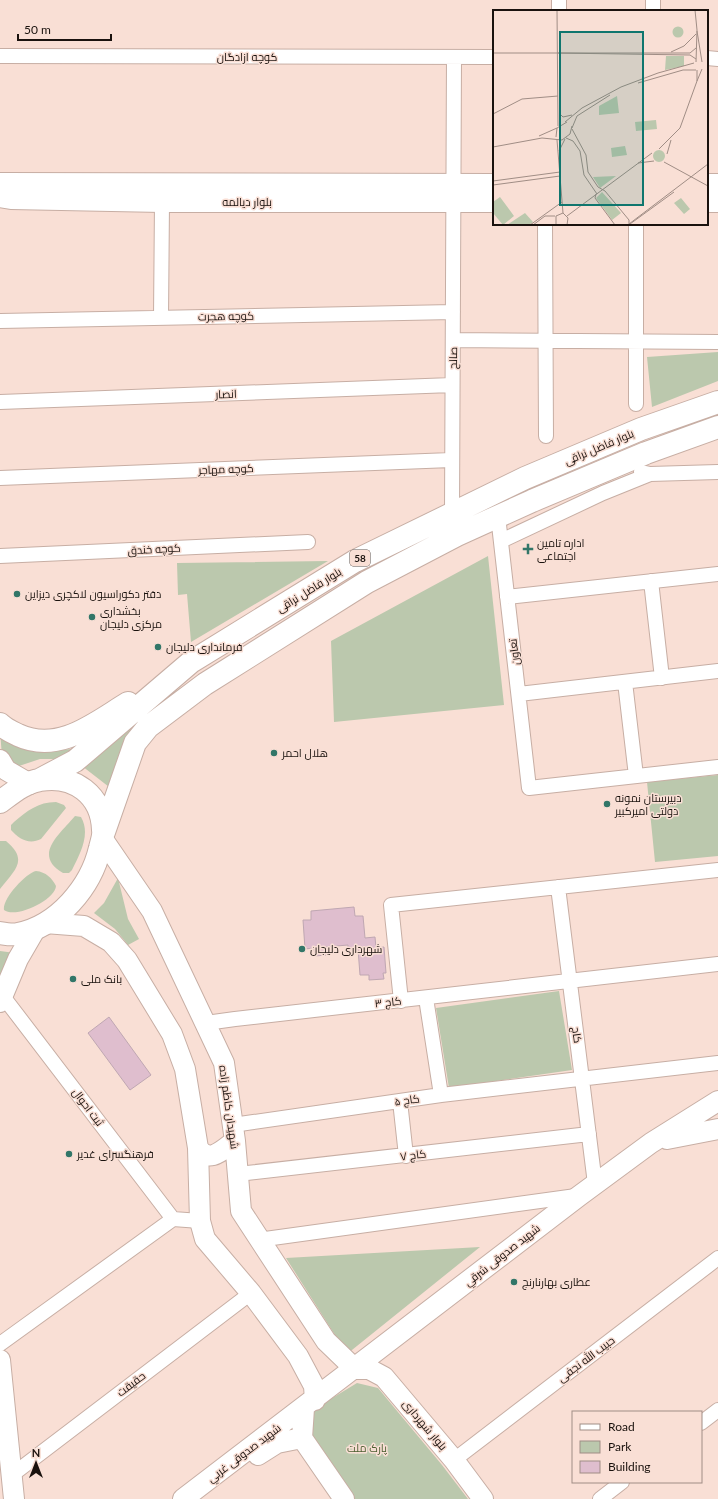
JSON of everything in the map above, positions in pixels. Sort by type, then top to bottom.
[{"type":"main road","name":"بلوار فاضل نراقی","points":[[0,802],[19,789],[75,761],[191,662],[355,561],[525,478],[634,432],[718,402]]},
{"type":"main road","name":"58","points":[[103,835],[135,744],[148,727],[205,684],[367,582],[457,535],[615,466],[718,427]]},
{"type":"main road","points":[[0,724],[3,728],[27,739],[52,741],[77,734],[191,662]]},
{"type":"main road","points":[[0,933],[17,934],[41,926],[72,901],[86,882],[98,858],[103,835],[102,814],[91,794],[74,782],[35,782]]},
{"type":"street","points":[[652,10],[653,0]]},
{"type":"street","name":"کوچه ازادگان","points":[[0,56],[493,58]]},
{"type":"street","name":"صالح","points":[[452,513],[451,460],[454,57]]},
{"type":"street","points":[[708,58],[718,59]]},
{"type":"street","name":"بلوار دیالمه","points":[[0,183],[454,193],[493,202]]},
{"type":"street","name":"بلوار دیالمه","points":[[0,197],[11,199],[162,202],[454,193],[493,184]]},
{"type":"street","points":[[161,318],[162,202]]},
{"type":"street","points":[[545,225],[546,436]]},
{"type":"street","points":[[636,225],[636,404]]},
{"type":"street","name":"کوچه هجرت","points":[[0,321],[453,312]]},
{"type":"street","points":[[453,340],[718,342]]},
{"type":"street","name":"انصار","points":[[0,402],[452,385]]},
{"type":"street","name":"کوچه مهاجر","points":[[0,478],[451,460]]},
{"type":"street","points":[[615,466],[650,474],[718,472]]},
{"type":"street","points":[[501,541],[603,493],[650,474]]},
{"type":"street","name":"تعاون","points":[[498,516],[530,788],[636,776]]},
{"type":"street","name":"کوچه خندق","points":[[0,556],[308,542]]},
{"type":"street","points":[[508,597],[718,574]]},
{"type":"street","points":[[651,581],[662,678]]},
{"type":"street","points":[[519,694],[718,671]]},
{"type":"street","points":[[625,682],[636,776],[718,767]]},
{"type":"street","points":[[0,760],[6,770],[35,782]]},
{"type":"street","name":"شهیدان کاظم زاده","points":[[103,835],[152,911],[224,1063],[234,1133],[241,1211],[258,1240],[326,1341],[355,1369]]},
{"type":"street","points":[[401,1001],[391,905],[718,870]]},
{"type":"street","name":"کاج","points":[[558,887],[595,1184]]},
{"type":"street","points":[[1,998],[18,959],[41,926],[84,926],[111,942],[127,960],[172,1034],[185,1069],[198,1148],[200,1222],[205,1239],[251,1293],[298,1356],[314,1386],[302,1438],[344,1499]]},
{"type":"street","name":"کاج ۳","points":[[206,1024],[235,1019],[718,964]]},
{"type":"street","name":"ثبت احوال","points":[[1,998],[173,1219]]},
{"type":"street","points":[[426,998],[441,1095]]},
{"type":"street","name":"کاج ۵","points":[[234,1133],[400,1101],[441,1095],[718,1063]]},
{"type":"street","points":[[400,1101],[406,1156]]},
{"type":"street","name":"شهید صدوقی شرقي","points":[[309,1404],[595,1184],[651,1143],[718,1101]]},
{"type":"street","name":"شهید صدوقی شرقي","points":[[651,1143],[718,1129]]},
{"type":"street","points":[[198,1148],[205,1155],[214,1156],[234,1133]]},
{"type":"street","name":"کاج ۷","points":[[238,1174],[589,1134]]},
{"type":"street","points":[[258,1240],[579,1196]]},
{"type":"street","points":[[0,1344],[173,1219],[200,1222]]},
{"type":"street","name":"حبیب الله نجفی","points":[[454,1460],[718,1258]]},
{"type":"street","name":"حقیقت","points":[[6,1479],[251,1293]]},
{"type":"street","points":[[0,1360],[6,1479],[14,1499]]},
{"type":"street","name":"بلوار شهرداری","points":[[355,1369],[369,1369],[384,1377],[454,1460],[483,1499]]},
{"type":"street","name":"شهید صدوقی غربي","points":[[183,1499],[309,1404]]},
{"type":"street","points":[[702,1422],[718,1410]]},
{"type":"street","points":[[237,1458],[256,1456],[277,1443],[302,1438]]},
{"type":"street","points":[[600,1499],[621,1483]]},
{"type":"green space","points":[[718,352],[718,381],[652,407],[647,357]]},
{"type":"green space","points":[[488,556],[504,705],[334,722],[331,641]]},
{"type":"green space","points":[[328,561],[191,642],[187,594],[178,595],[177,563]]},
{"type":"green space","points":[[180,688],[183,692],[113,790],[82,766],[140,717]]},
{"type":"green space","points":[[0,730],[48,750],[75,749],[65,759],[40,759],[19,766],[2,757]]},
{"type":"green space","points":[[718,775],[718,856],[655,862],[647,782]]},
{"type":"green space","points":[[56,802],[64,805],[66,808],[41,839],[37,841],[24,840],[11,830],[11,825],[28,811],[38,805]]},
{"type":"green space","points":[[75,816],[81,817],[84,824],[85,837],[72,870],[69,873],[63,873],[54,866],[50,859],[49,852],[56,837]]},
{"type":"green space","points":[[0,841],[6,841],[13,848],[17,854],[18,860],[15,870],[0,889]]},
{"type":"green space","points":[[36,871],[46,874],[53,880],[56,886],[54,891],[49,897],[34,907],[17,912],[4,910],[4,905],[11,893],[26,876]]},
{"type":"green space","points":[[118,878],[128,919],[139,939],[128,945],[115,929],[94,913],[104,903]]},
{"type":"green space","points":[[0,951],[15,953],[0,986]]},
{"type":"green space","points":[[559,991],[572,1070],[449,1088],[436,1008]]},
{"type":"green space","points":[[480,1247],[347,1354],[286,1258]]},
{"type":"green space","name":"پارک ملت","points":[[357,1383],[378,1388],[442,1465],[468,1499],[346,1499],[305,1442],[311,1411]]},
{"type":"building","points":[[354,907],[355,916],[363,916],[365,938],[375,937],[376,948],[384,947],[386,973],[383,973],[384,979],[369,980],[369,975],[360,975],[358,949],[348,950],[348,945],[325,947],[326,955],[315,956],[314,948],[305,949],[303,920],[311,920],[311,911]]},
{"type":"building","points":[[109,1017],[151,1075],[130,1090],[88,1033]]},
{"type":"place","name":"اداره تامین اجتماعی","points":[[528,549]]},
{"type":"place","name":"دفتر دکوراسیون لاکچری دیزاین","points":[[17,594]]},
{"type":"place","name":"بخشداری مرکزی دلیجان","points":[[92,617]]},
{"type":"place","name":"فرمانداری دلیجان","points":[[158,647]]},
{"type":"place","name":"هلال احمر","points":[[274,753]]},
{"type":"place","name":"دبیرستان نمونه دولتی امیرکبیر","points":[[607,804]]},
{"type":"place","name":"شهرداری دلیجان","points":[[302,949]]},
{"type":"place","name":"بانک ملی","points":[[73,979]]},
{"type":"place","name":"فرهنگسرای غدیر","points":[[69,1154]]},
{"type":"place","name":"عطاری بهارنارنج","points":[[514,1282]]}]
